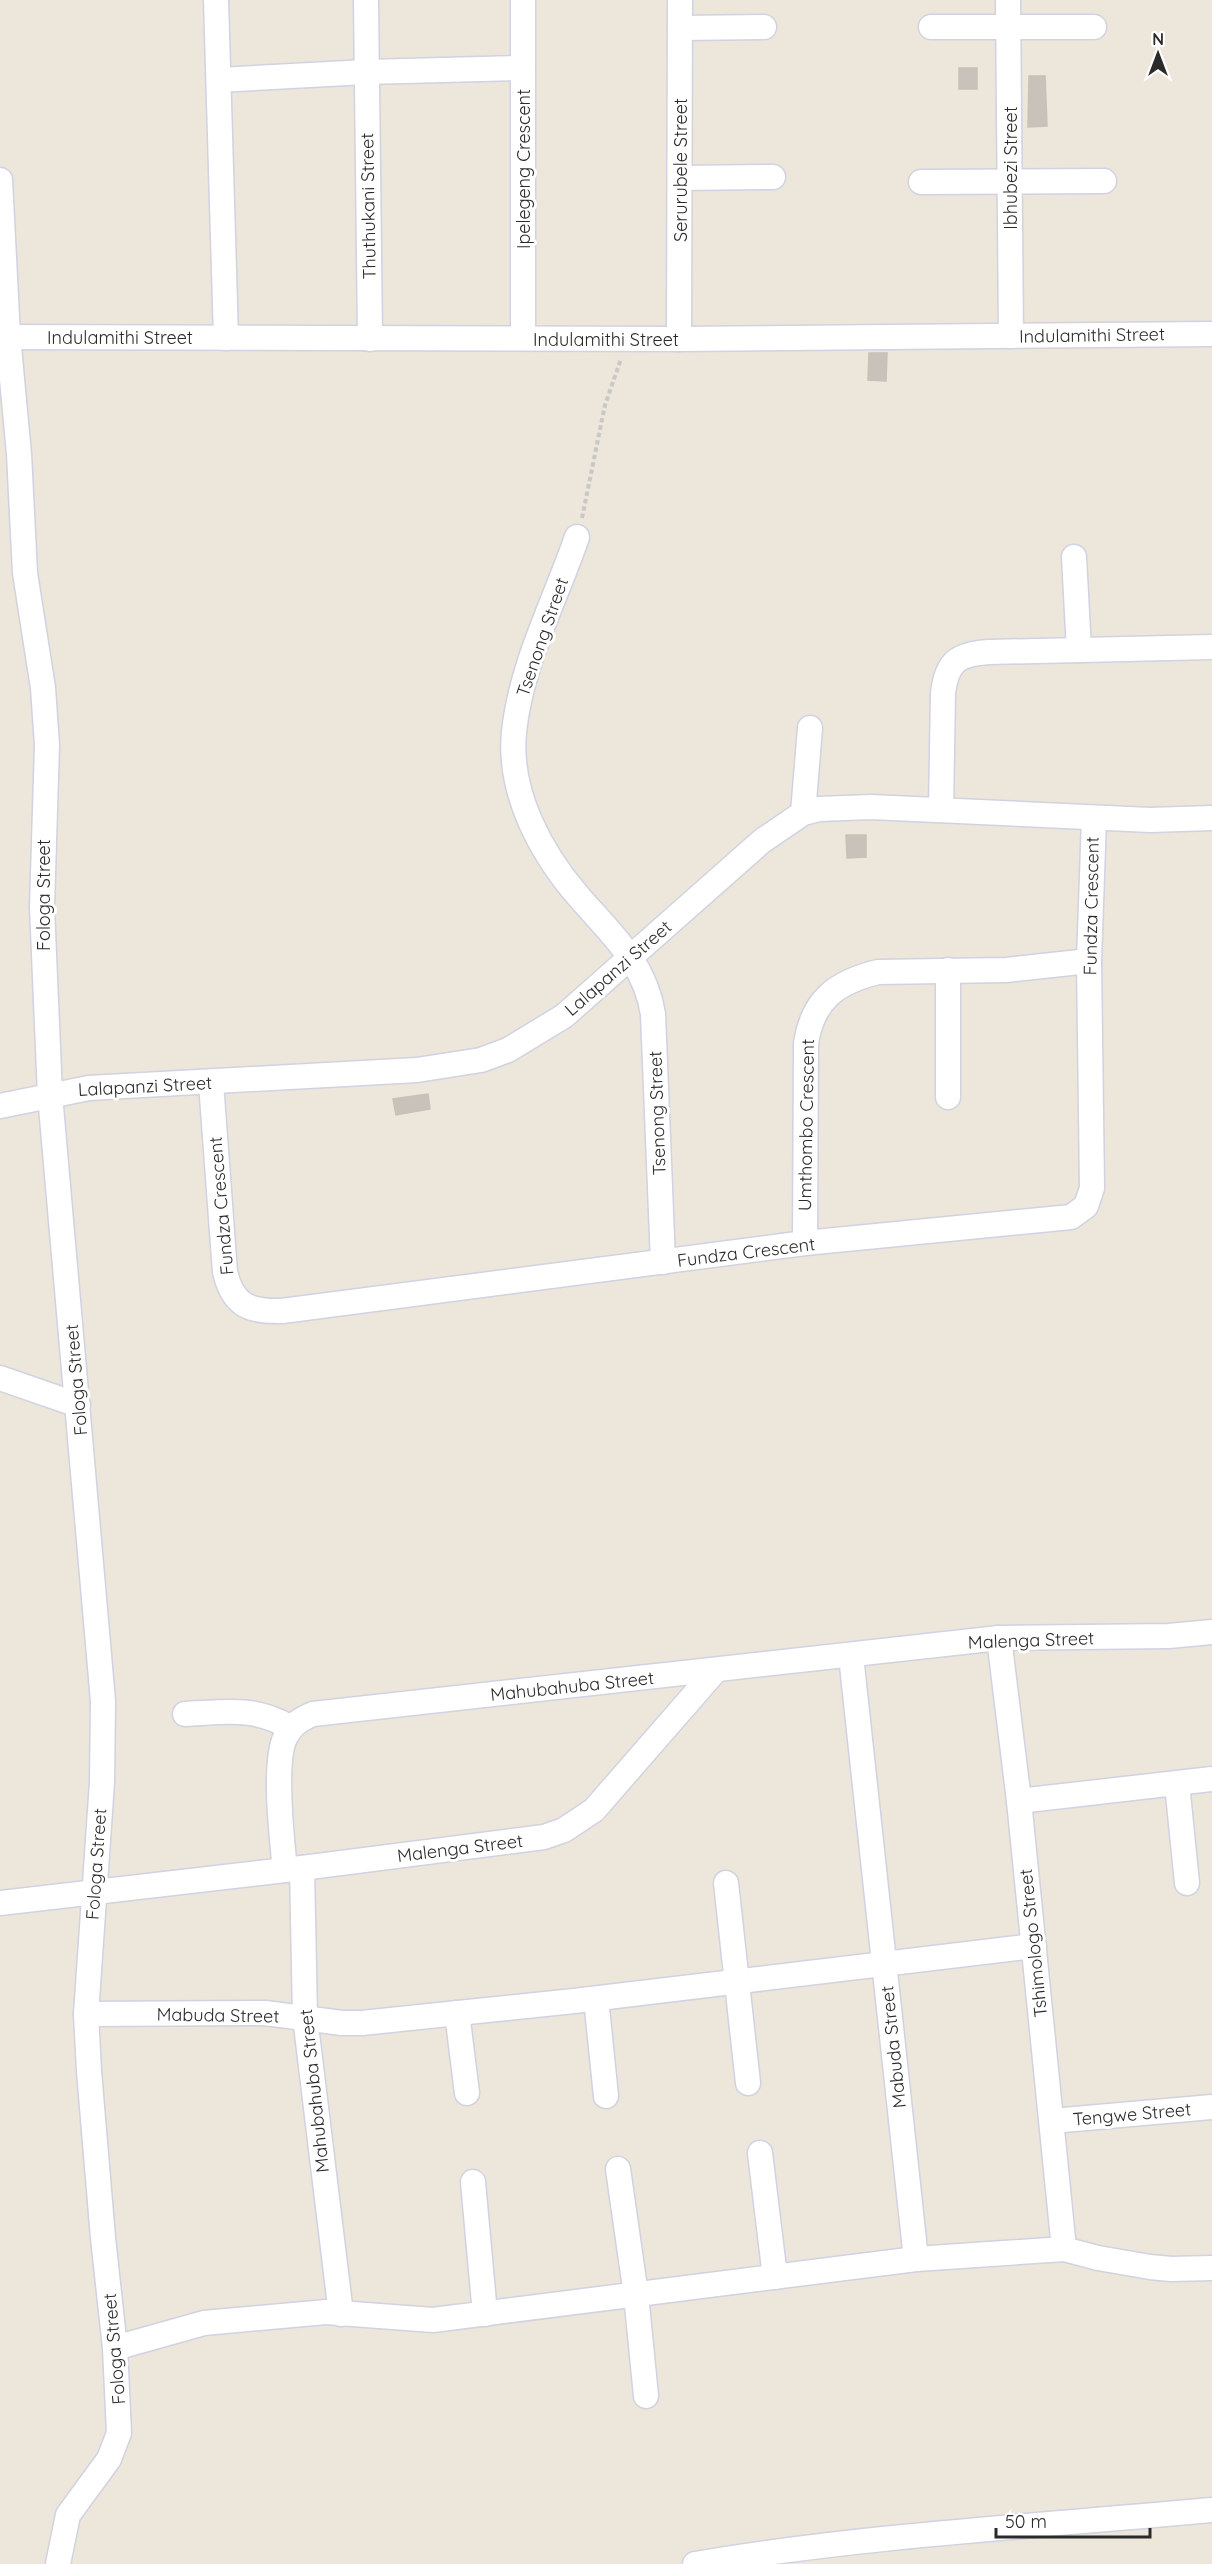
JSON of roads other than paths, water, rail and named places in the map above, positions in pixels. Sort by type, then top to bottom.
[{"type":"street","points":[[216,0],[226,338]]},
{"type":"street","name":"Thuthukani Street","points":[[366,0],[370,339]]},
{"type":"street","name":"Ipelegeng Crescent","points":[[523,0],[523,338]]},
{"type":"street","name":"Serurubele Street","points":[[679,339],[680,0]]},
{"type":"street","name":"Ibhubezi Street","points":[[1008,0],[1011,336]]},
{"type":"street","points":[[680,28],[764,27]]},
{"type":"street","points":[[931,27],[1094,27]]},
{"type":"street","points":[[219,80],[366,72],[522,68]]},
{"type":"street","points":[[680,177],[773,177]]},
{"type":"street","name":"Fologa Street","points":[[0,180],[4,336],[20,454],[25,573],[43,688],[47,745],[42,907],[50,1095],[103,1701],[104,1742],[86,2014],[119,2419],[117,2440],[109,2459],[68,2516],[58,2564]]},
{"type":"street","points":[[921,182],[1104,181]]},
{"type":"street","name":"Indulamithi Street","points":[[4,336],[679,339],[1212,334]]},
{"type":"street","name":"Tsenong Street","points":[[577,537],[523,687],[514,732],[515,764],[528,813],[546,855],[631,958],[646,983],[653,1014],[663,1262]]},
{"type":"street","points":[[1074,557],[1079,650]]},
{"type":"street","points":[[941,809],[945,679],[955,661],[964,655],[982,652],[1212,647]]},
{"type":"street","points":[[803,813],[810,728]]},
{"type":"street","name":"Lalapanzi Street","points":[[0,1106],[99,1087],[211,1083],[417,1070],[481,1060],[508,1050],[564,1016],[762,841],[803,813],[843,807],[941,809],[1150,820],[1212,818]]},
{"type":"street","name":"Fundza Crescent","points":[[211,1083],[225,1272],[228,1285],[245,1306],[259,1312],[282,1311],[805,1244],[1063,1219],[1079,1213],[1086,1206],[1092,1188],[1089,961],[1094,818]]},
{"type":"street","name":"Umthombo Crescent","points":[[805,1244],[806,1042],[808,1026],[815,1011],[827,997],[842,985],[859,977],[896,971],[1029,969],[1089,961]]},
{"type":"street","points":[[948,970],[948,1097]]},
{"type":"street","points":[[0,1378],[78,1405]]},
{"type":"street","name":"Malenga Street","points":[[0,1903],[544,1837],[564,1830],[579,1821],[611,1791],[715,1671],[999,1638],[1169,1636],[1212,1632]]},
{"type":"street","name":"Tshimologo Street","points":[[999,1638],[1019,1801],[1065,2249]]},
{"type":"street","name":"Mabuda Street","points":[[851,1656],[916,2259]]},
{"type":"street","name":"Mahubahuba Street","points":[[341,2313],[305,2017],[294,1869],[280,1813],[280,1754],[284,1739],[291,1728],[304,1718],[329,1711],[715,1671]]},
{"type":"street","points":[[185,1714],[246,1711],[273,1717],[291,1728]]},
{"type":"street","points":[[1019,1801],[1212,1779]]},
{"type":"street","points":[[1177,1784],[1187,1882]]},
{"type":"street","points":[[726,1883],[748,2083]]},
{"type":"street","name":"Mabuda Street","points":[[86,2014],[265,2013],[342,2023],[362,2023],[596,1999],[738,1980],[1034,1946]]},
{"type":"street","points":[[596,1999],[606,2096]]},
{"type":"street","points":[[456,2013],[467,2093]]},
{"type":"street","name":"Tengwe Street","points":[[1052,2121],[1212,2106]]},
{"type":"street","points":[[760,2153],[775,2277]]},
{"type":"street","points":[[618,2169],[636,2295],[646,2396]]},
{"type":"street","points":[[473,2182],[485,2313]]},
{"type":"street","points":[[115,2348],[204,2323],[294,2314],[341,2313],[433,2320],[916,2259],[1065,2249],[1098,2258],[1150,2267],[1212,2268]]},
{"type":"street","points":[[700,2564],[767,2552],[843,2543],[1212,2510]]}]
